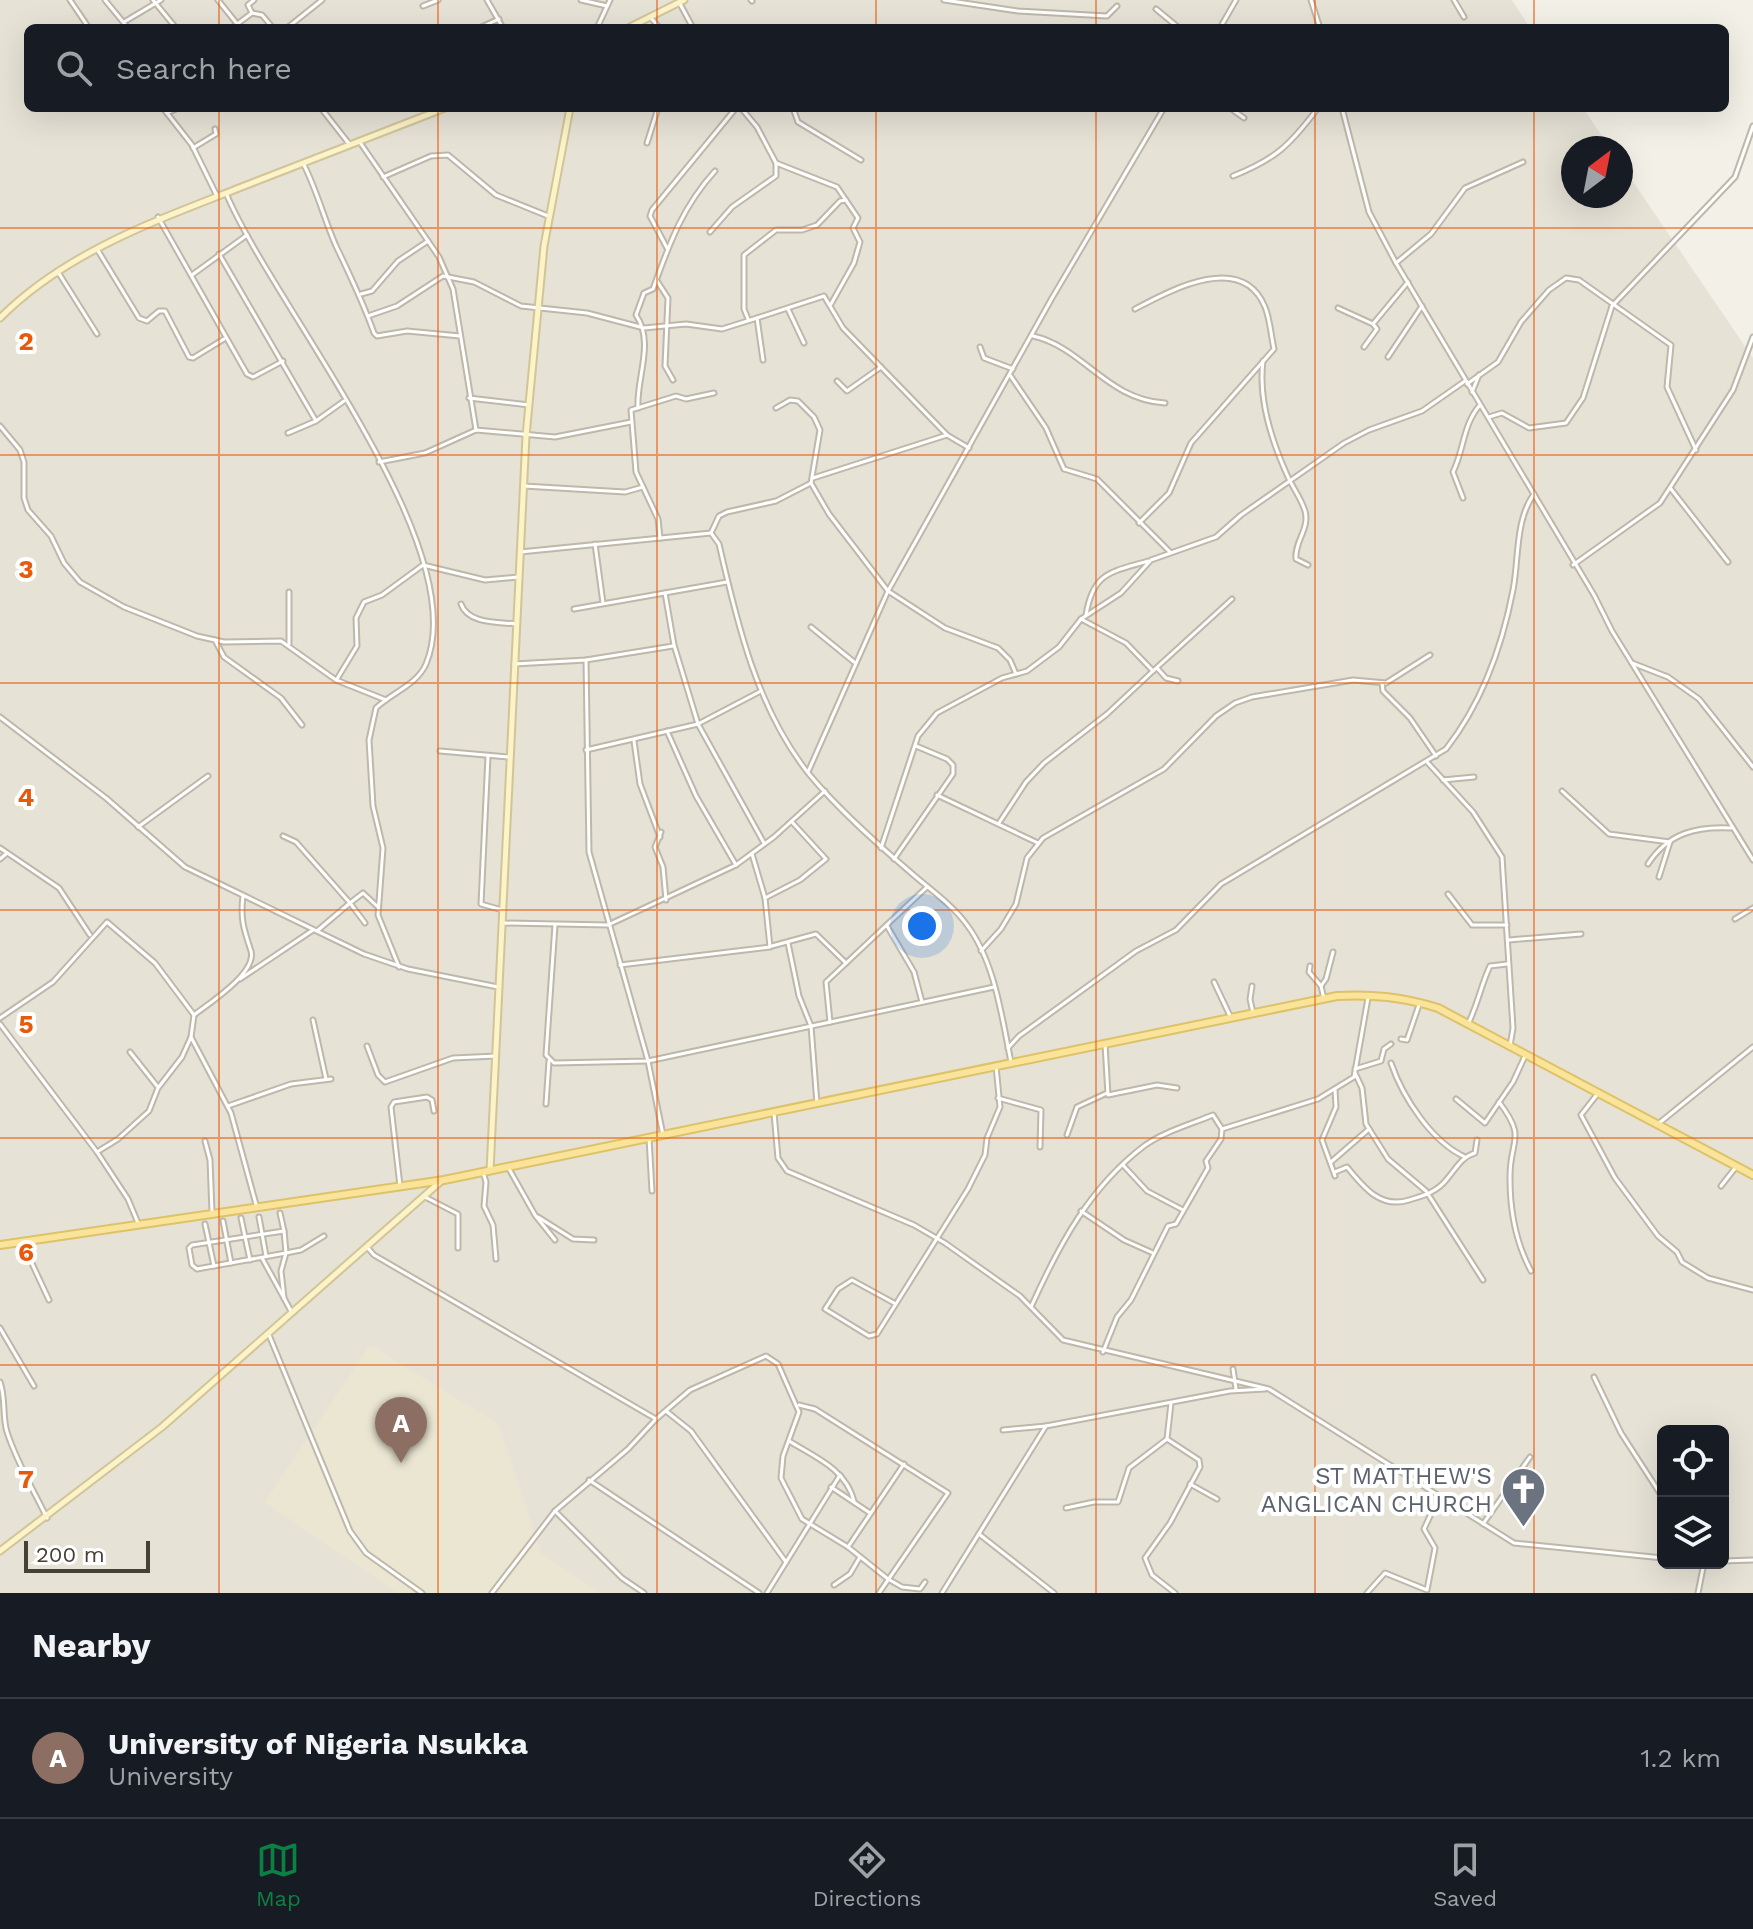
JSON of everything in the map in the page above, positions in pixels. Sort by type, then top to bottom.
[{"type":"main road","points":[[0,1245],[212,1216],[258,1213],[444,1180],[1253,1013],[1369,994],[1420,1002],[1468,1024],[1753,1175]]},
{"type":"street","points":[[70,0],[86,24]]},
{"type":"street","points":[[105,0],[124,22],[161,0]]},
{"type":"street","points":[[218,0],[237,24]]},
{"type":"street","points":[[254,0],[248,5],[268,24]]},
{"type":"street","points":[[292,24],[322,0]]},
{"type":"street","points":[[423,6],[438,0]]},
{"type":"street","points":[[487,0],[501,24]]},
{"type":"street","points":[[581,0],[607,6]]},
{"type":"street","points":[[599,24],[610,0]]},
{"type":"street","points":[[944,0],[1018,11],[1107,16],[1117,6]]},
{"type":"street","points":[[1222,24],[1236,0]]},
{"type":"street","points":[[1311,0],[1319,24]]},
{"type":"street","points":[[1454,0],[1464,17]]},
{"type":"street","points":[[636,24],[681,1],[691,24]]},
{"type":"street","points":[[155,2],[173,24]]},
{"type":"street","points":[[1156,9],[1174,24]]},
{"type":"street","points":[[239,24],[254,12]]},
{"type":"street","points":[[650,17],[656,24]]},
{"type":"street","points":[[488,24],[499,19]]},
{"type":"street","points":[[324,112],[350,145]]},
{"type":"street","points":[[0,318],[21,297],[58,272],[158,217],[435,112]]},
{"type":"street","points":[[496,1259],[493,1225],[484,1206],[496,1056],[526,436],[549,216],[569,112]]},
{"type":"street","points":[[647,143],[657,112]]},
{"type":"street","points":[[667,248],[650,216],[652,210],[736,112]]},
{"type":"street","points":[[710,232],[732,207],[776,176],[776,163],[757,127],[743,112]]},
{"type":"street","points":[[794,112],[798,122],[861,160]]},
{"type":"street","points":[[808,772],[888,591],[1162,112]]},
{"type":"street","points":[[1236,112],[1244,118]]},
{"type":"street","points":[[1233,176],[1264,164],[1287,148],[1315,112]]},
{"type":"street","points":[[1343,112],[1369,212],[1396,263],[1573,565],[1753,860]]},
{"type":"street","points":[[167,113],[193,148],[217,196]]},
{"type":"street","points":[[1488,417],[1502,413],[1529,428],[1566,423],[1583,398],[1613,306],[1735,177],[1753,126]]},
{"type":"street","points":[[193,148],[216,134],[215,129]]},
{"type":"street","points":[[359,141],[428,241],[453,289],[468,397],[476,430]]},
{"type":"street","points":[[383,177],[431,156],[448,155],[496,195],[549,216]]},
{"type":"street","points":[[1396,263],[1431,234],[1465,188],[1523,162]]},
{"type":"street","points":[[303,163],[321,198],[335,243],[361,294],[377,336],[407,331],[460,336]]},
{"type":"street","points":[[776,163],[837,187],[858,218],[853,228],[860,242],[854,263],[831,304]]},
{"type":"street","points":[[638,408],[636,387],[642,379],[644,328],[636,315],[638,307],[644,293],[653,289],[667,248],[685,210],[715,171]]},
{"type":"street","points":[[226,193],[247,235],[379,462],[402,507],[423,565],[434,619],[428,658],[422,671],[376,708],[369,740],[373,806],[383,848],[378,915],[399,967]]},
{"type":"street","points":[[748,319],[744,309],[744,255],[776,230],[802,230],[817,225],[840,201],[846,200]]},
{"type":"street","points":[[158,217],[225,338],[250,376],[283,361]]},
{"type":"street","points":[[192,275],[247,235]]},
{"type":"street","points":[[361,294],[372,291],[398,261],[428,241]]},
{"type":"street","points":[[97,249],[139,318],[147,321],[159,311],[165,311],[189,357],[193,358],[225,338]]},
{"type":"street","points":[[219,254],[316,421]]},
{"type":"street","points":[[58,272],[97,334]]},
{"type":"street","points":[[368,316],[397,306],[426,285],[447,276],[459,278],[512,304],[587,313],[644,328],[666,324],[722,329],[821,296],[831,304],[843,328],[947,435],[969,448]]},
{"type":"street","points":[[453,289],[459,278]]},
{"type":"street","points":[[1086,615],[1089,596],[1105,574],[1216,537],[1241,515],[1358,435],[1422,411],[1498,362],[1517,327],[1557,282],[1566,278],[1579,280],[1671,345],[1667,387],[1696,450]]},
{"type":"street","points":[[1135,309],[1203,279],[1230,279],[1251,286],[1265,307],[1274,349],[1263,357],[1191,443],[1169,493],[1139,523]]},
{"type":"street","points":[[656,281],[668,298],[665,366],[673,380]]},
{"type":"street","points":[[1373,324],[1408,282]]},
{"type":"street","points":[[1388,357],[1422,306]]},
{"type":"street","points":[[1338,308],[1373,324],[1377,329],[1364,347]]},
{"type":"street","points":[[788,309],[804,343]]},
{"type":"street","points":[[757,318],[763,360]]},
{"type":"street","points":[[1033,336],[1047,339],[1119,390],[1145,402],[1165,403]]},
{"type":"street","points":[[1573,565],[1641,518],[1671,489],[1733,390],[1753,337]]},
{"type":"street","points":[[980,347],[984,358],[1014,369]]},
{"type":"street","points":[[1263,357],[1260,389],[1291,482],[1306,512],[1306,526],[1295,554],[1296,559],[1308,565]]},
{"type":"street","points":[[837,381],[847,391],[881,367]]},
{"type":"street","points":[[1010,375],[1046,428],[1064,469],[1097,479],[1170,552]]},
{"type":"street","points":[[1472,392],[1479,375]]},
{"type":"street","points":[[660,538],[658,519],[636,472],[631,410],[676,396],[686,399],[714,393]]},
{"type":"street","points":[[468,397],[529,405]]},
{"type":"street","points":[[776,408],[790,400],[798,401],[814,417],[820,430],[812,480],[829,514],[888,591],[945,628],[998,648],[1010,660],[1016,674]]},
{"type":"street","points":[[288,433],[316,421],[344,401]]},
{"type":"street","points":[[1463,498],[1453,472],[1464,448],[1468,420],[1480,405]]},
{"type":"street","points":[[379,462],[425,453],[476,430],[555,437],[631,422]]},
{"type":"street","points":[[0,426],[10,436],[24,462],[24,498],[28,510],[51,536],[64,563],[80,582],[124,607],[215,640],[289,644],[336,680],[386,700]]},
{"type":"street","points":[[711,533],[719,516],[727,512],[776,501],[812,480],[947,435]]},
{"type":"street","points":[[523,486],[625,492],[643,487]]},
{"type":"street","points":[[1671,489],[1728,562]]},
{"type":"street","points":[[1008,1048],[1019,1036],[1136,951],[1176,930],[1221,884],[1446,749],[1466,724],[1503,635],[1524,510],[1534,494]]},
{"type":"street","points":[[519,552],[711,533]]},
{"type":"street","points":[[711,533],[719,544],[742,639],[761,691],[808,772],[881,848],[967,924],[994,987],[1011,1062]]},
{"type":"street","points":[[595,544],[603,603]]},
{"type":"street","points":[[881,848],[921,730],[937,713],[1002,678],[1027,671],[1059,647],[1081,619],[1113,600],[1151,560]]},
{"type":"street","points":[[336,680],[357,646],[356,618],[364,602],[382,595],[423,565],[485,580],[518,577]]},
{"type":"street","points":[[574,609],[727,582]]},
{"type":"street","points":[[289,592],[289,644]]},
{"type":"street","points":[[665,593],[674,645],[698,724],[765,844]]},
{"type":"street","points":[[999,823],[1026,782],[1044,763],[1107,714],[1232,599]]},
{"type":"street","points":[[461,604],[467,614],[476,619],[516,624]]},
{"type":"street","points":[[1081,619],[1126,643],[1155,670],[1166,678],[1178,681]]},
{"type":"street","points":[[811,627],[854,662]]},
{"type":"street","points":[[215,640],[224,657],[281,698],[302,725]]},
{"type":"street","points":[[514,664],[586,660],[674,645]]},
{"type":"street","points":[[981,951],[1001,929],[1016,904],[1027,858],[1039,843],[1054,830],[1164,769],[1216,716],[1235,703],[1252,697],[1353,680],[1382,683],[1396,679],[1430,655]]},
{"type":"street","points":[[586,660],[589,852],[648,1061],[663,1135]]},
{"type":"street","points":[[1632,663],[1668,677],[1699,699],[1753,767]]},
{"type":"street","points":[[1382,683],[1383,691],[1410,718],[1436,756]]},
{"type":"street","points":[[586,750],[698,724],[761,691]]},
{"type":"street","points":[[0,717],[106,798],[185,867],[399,967],[499,987]]},
{"type":"street","points":[[667,731],[696,796],[736,865]]},
{"type":"street","points":[[633,739],[640,784],[660,834],[655,847],[663,867],[666,900]]},
{"type":"street","points":[[894,859],[953,774],[953,765],[947,759],[916,746]]},
{"type":"street","points":[[440,751],[509,757]]},
{"type":"street","points":[[488,756],[481,904],[502,910]]},
{"type":"street","points":[[1427,762],[1491,836],[1502,857],[1513,1028],[1510,1046]]},
{"type":"street","points":[[138,827],[208,776]]},
{"type":"street","points":[[1443,780],[1474,777]]},
{"type":"street","points":[[503,923],[608,925],[736,865],[825,791]]},
{"type":"street","points":[[1562,791],[1609,834],[1670,842]]},
{"type":"street","points":[[937,795],[1039,843]]},
{"type":"street","points":[[765,898],[800,880],[826,859],[792,821]]},
{"type":"street","points":[[1648,864],[1670,842],[1700,827],[1733,828]]},
{"type":"street","points":[[283,836],[296,842],[365,923]]},
{"type":"street","points":[[1659,877],[1670,842]]},
{"type":"street","points":[[0,848],[59,888],[91,936]]},
{"type":"street","points":[[0,859],[6,854]]},
{"type":"street","points":[[752,854],[765,898],[771,946]]},
{"type":"street","points":[[830,1022],[824,985],[927,887]]},
{"type":"street","points":[[97,1152],[149,1111],[158,1088],[182,1057],[191,1037],[194,1015],[363,893],[378,907]]},
{"type":"street","points":[[1448,894],[1472,925],[1507,925]]},
{"type":"street","points":[[238,981],[250,962],[251,952],[240,924],[243,896]]},
{"type":"street","points":[[1735,919],[1753,908]]},
{"type":"street","points":[[0,1018],[34,998],[53,982],[91,936],[107,922],[155,963],[194,1015]]},
{"type":"street","points":[[546,1104],[549,1061],[547,1025],[555,925]]},
{"type":"street","points":[[887,926],[914,972],[923,1002]]},
{"type":"street","points":[[620,965],[771,946],[816,934],[846,963]]},
{"type":"street","points":[[1508,940],[1581,934]]},
{"type":"street","points":[[788,943],[799,996],[811,1026],[817,1104]]},
{"type":"street","points":[[1321,986],[1333,952]]},
{"type":"street","points":[[1468,1024],[1481,999],[1482,983],[1490,966],[1509,963]]},
{"type":"street","points":[[1310,966],[1309,972],[1321,986],[1324,999]]},
{"type":"street","points":[[1214,982],[1231,1018]]},
{"type":"street","points":[[1252,986],[1250,999],[1253,1013]]},
{"type":"street","points":[[549,1061],[648,1061],[994,987]]},
{"type":"street","points":[[1222,1129],[1318,1099],[1354,1077],[1369,994]]},
{"type":"street","points":[[1401,1039],[1407,1040],[1420,1002]]},
{"type":"street","points":[[228,1106],[291,1084],[329,1079],[313,1020]]},
{"type":"street","points":[[0,1024],[97,1152],[128,1199],[140,1227]]},
{"type":"street","points":[[191,1037],[228,1106],[258,1213],[264,1258],[291,1311]]},
{"type":"street","points":[[1105,1044],[1107,1093]]},
{"type":"street","points":[[1355,1071],[1384,1059],[1384,1049],[1391,1044]]},
{"type":"street","points":[[367,1046],[378,1075],[385,1082],[446,1060],[496,1056]]},
{"type":"street","points":[[1658,1124],[1753,1047]]},
{"type":"street","points":[[130,1052],[158,1088]]},
{"type":"street","points":[[1520,1061],[1526,1054]]},
{"type":"street","points":[[1456,1099],[1485,1123],[1526,1054]]},
{"type":"street","points":[[1391,1063],[1397,1079],[1434,1138],[1465,1157]]},
{"type":"street","points":[[894,1303],[852,1280],[838,1289],[825,1309],[874,1336],[968,1189],[985,1155],[987,1138],[998,1117],[996,1066]]},
{"type":"street","points":[[1355,1071],[1361,1081],[1360,1096],[1369,1129],[1388,1159],[1427,1195],[1451,1226],[1483,1280]]},
{"type":"street","points":[[1067,1135],[1077,1107],[1107,1093],[1114,1096],[1157,1085],[1177,1088]]},
{"type":"street","points":[[1335,1089],[1336,1107],[1322,1140],[1335,1174],[1347,1167],[1361,1184],[1387,1204],[1404,1203],[1427,1195],[1446,1181],[1465,1157],[1475,1153],[1477,1140]]},
{"type":"street","points":[[1599,1092],[1581,1115],[1584,1125],[1615,1178],[1651,1228],[1677,1252],[1682,1262],[1694,1270],[1753,1290]]},
{"type":"street","points":[[400,1186],[391,1107],[394,1102],[427,1097],[432,1100],[434,1111]]},
{"type":"street","points":[[998,1098],[1041,1110],[1040,1147]]},
{"type":"street","points":[[1499,1102],[1516,1124],[1510,1178],[1516,1245],[1531,1271]]},
{"type":"street","points":[[774,1113],[778,1158],[787,1171],[914,1225],[982,1267],[1031,1307],[1063,1340],[1103,1352],[1269,1389],[1514,1543],[1657,1557]]},
{"type":"street","points":[[1031,1307],[1054,1257],[1090,1196],[1146,1144],[1213,1115],[1222,1129],[1221,1139],[1206,1161],[1208,1168],[1176,1224],[1168,1226],[1131,1300],[1117,1317],[1103,1352]]},
{"type":"street","points":[[1331,1162],[1369,1129]]},
{"type":"street","points":[[649,1138],[652,1191]]},
{"type":"street","points":[[205,1141],[210,1160],[212,1216]]},
{"type":"street","points":[[1123,1165],[1147,1191],[1183,1210]]},
{"type":"street","points":[[1721,1186],[1736,1166]]},
{"type":"street","points":[[508,1167],[535,1215],[555,1240]]},
{"type":"street","points":[[0,1551],[162,1427],[422,1196],[444,1180]]},
{"type":"street","points":[[422,1196],[458,1214],[458,1248]]},
{"type":"street","points":[[1081,1211],[1124,1240],[1153,1253]]},
{"type":"street","points":[[280,1213],[286,1253],[281,1271],[284,1298]]},
{"type":"street","points":[[535,1215],[573,1239],[594,1240]]},
{"type":"street","points":[[241,1218],[250,1260]]},
{"type":"street","points":[[223,1221],[231,1263]]},
{"type":"street","points":[[205,1224],[214,1266]]},
{"type":"street","points":[[284,1231],[190,1246],[192,1265],[197,1269],[301,1250],[324,1236]]},
{"type":"street","points":[[22,1242],[49,1300]]},
{"type":"street","points":[[366,1246],[374,1255],[656,1419]]},
{"type":"street","points":[[0,1328],[34,1386]]},
{"type":"street","points":[[268,1331],[305,1429],[350,1531],[366,1553],[422,1593]]},
{"type":"street","points":[[492,1593],[555,1511],[628,1449],[656,1419],[690,1390],[766,1356],[778,1364],[797,1405],[798,1421],[783,1456],[781,1478],[802,1519],[848,1547],[888,1579],[911,1589],[920,1589],[925,1582]]},
{"type":"street","points":[[1233,1369],[1236,1390]]},
{"type":"street","points":[[1594,1377],[1621,1433],[1662,1497]]},
{"type":"street","points":[[0,1382],[6,1402],[6,1428],[26,1481],[47,1518]]},
{"type":"street","points":[[1003,1430],[1046,1426],[1236,1390],[1269,1389]]},
{"type":"street","points":[[1066,1508],[1094,1502],[1118,1502],[1129,1468],[1167,1439],[1171,1403]]},
{"type":"street","points":[[797,1405],[815,1409],[945,1489],[948,1495],[879,1593]]},
{"type":"street","points":[[666,1411],[691,1431],[786,1562]]},
{"type":"street","points":[[945,1592],[1046,1426]]},
{"type":"street","points":[[1167,1439],[1199,1460],[1200,1467],[1170,1523],[1145,1558],[1152,1575],[1175,1593]]},
{"type":"street","points":[[789,1441],[830,1465],[840,1475],[854,1501]]},
{"type":"street","points":[[1483,1524],[1530,1457]]},
{"type":"street","points":[[848,1547],[904,1464]]},
{"type":"street","points":[[767,1593],[840,1475]]},
{"type":"street","points":[[589,1480],[759,1593]]},
{"type":"street","points":[[1190,1484],[1217,1499]]},
{"type":"street","points":[[831,1487],[870,1513]]},
{"type":"street","points":[[555,1511],[622,1578],[644,1593]]},
{"type":"street","points":[[1367,1593],[1385,1573],[1427,1590],[1435,1548],[1424,1529],[1430,1516]]},
{"type":"street","points":[[979,1534],[1054,1593]]},
{"type":"street","points":[[834,1585],[850,1574],[860,1557]]},
{"type":"street","points":[[1729,1561],[1753,1560]]},
{"type":"street","points":[[1698,1593],[1703,1569]]},
{"type":"shaded area","points":[[0,0],[1512,0],[1527,24],[24,24],[24,112],[1586,112],[1602,136],[1561,136],[1561,208],[1633,208],[1633,182],[1753,358],[1753,1593],[0,1593]]},
{"type":"shaded area","points":[[370,1345],[498,1424],[542,1555],[599,1593],[397,1593],[265,1502]]},
{"type":"place","name":"University of Nigeria Nsukka","points":[[401,1463]]},
{"type":"place","name":"ST MATTHEW'S ANGLICAN CHURCH","points":[[1523,1529]]}]
